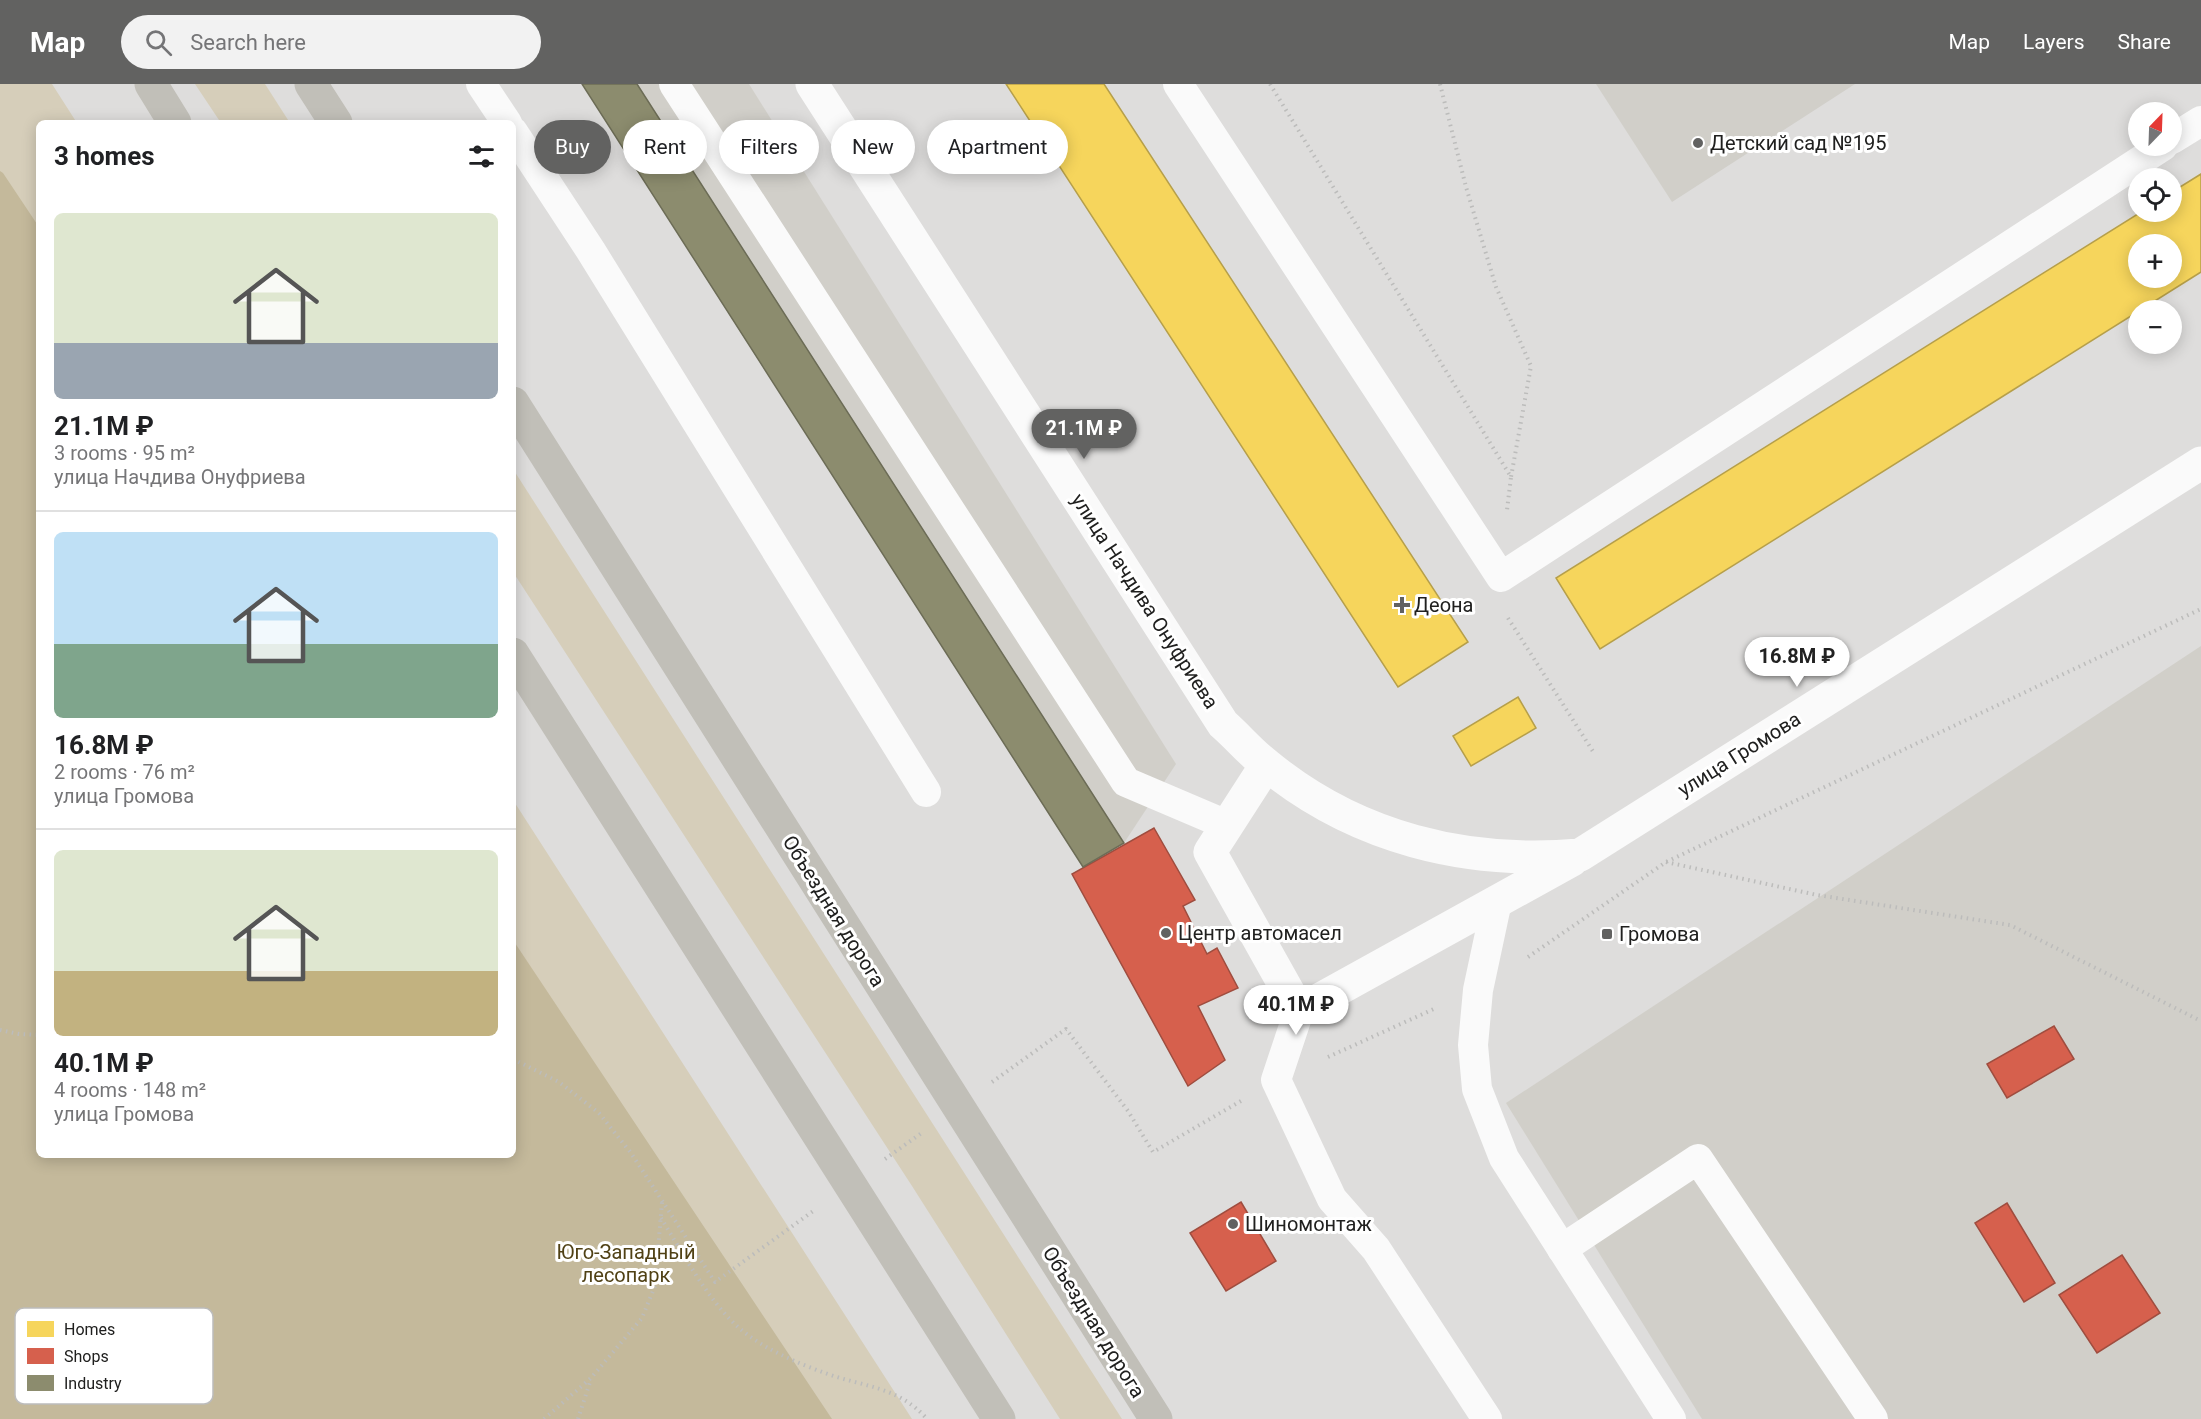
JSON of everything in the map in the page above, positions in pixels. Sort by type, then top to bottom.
[{"type":"main road","points":[[151,84],[173,120]]},
{"type":"main road","points":[[311,84],[334,120]]},
{"type":"main road","name":"Объездная дорога","points":[[516,408],[1156,1419]]},
{"type":"main road","points":[[516,659],[999,1419]]},
{"type":"street","name":"улица Начдива Онуфриева","points":[[812,84],[1223,724],[1266,765],[1304,792],[1345,815],[1371,826]]},
{"type":"street","name":"улица Громова","points":[[1371,826],[1442,850],[1518,858],[1580,855],[2201,463]]},
{"type":"street","points":[[1266,765],[1210,852],[1299,1011],[1580,855]]},
{"type":"lane","points":[[481,84],[505,120]]},
{"type":"lane","points":[[675,84],[1125,782],[1227,825]]},
{"type":"lane","points":[[1178,84],[1501,577],[2148,156]]},
{"type":"lane","points":[[2182,133],[2201,121]]},
{"type":"lane","points":[[516,137],[591,251],[926,792]]},
{"type":"lane","points":[[1497,901],[1478,990],[1473,1045],[1477,1089],[1504,1158],[1671,1419]]},
{"type":"lane","points":[[1299,1011],[1276,1080],[1281,1091],[1332,1199],[1376,1249],[1487,1419]]},
{"type":"lane","points":[[1562,1249],[1698,1159],[1874,1419]]},
{"type":"path","points":[[1440,84],[1466,186],[1496,287],[1531,366],[1511,477]]},
{"type":"path","points":[[1520,963],[1666,862],[2201,609]]},
{"type":"path","points":[[1666,862],[1817,895],[2010,925],[2201,1022]]},
{"type":"path","points":[[990,1084],[1066,1029],[1128,1112]]},
{"type":"path","points":[[0,1030],[36,1035]]},
{"type":"path","points":[[516,1060],[559,1082],[599,1113],[631,1153],[715,1282],[819,1207]]},
{"type":"path","points":[[876,1166],[924,1132]]},
{"type":"path","points":[[544,1419],[591,1378],[642,1318],[655,1286],[662,1201]]},
{"type":"path","points":[[661,1218],[722,1310],[751,1337],[773,1350],[826,1374],[880,1387],[919,1409],[927,1419]]},
{"type":"path","points":[[578,1419],[591,1378]]},
{"type":"shaded area","points":[[582,84],[749,84],[772,120],[719,120],[719,174],[806,174],[1176,764],[1124,843],[1083,867],[640,174],[707,174],[707,120],[623,120],[623,148],[611,129],[611,120],[605,120]]},
{"type":"shaded area","name":"Детский сад №195","points":[[1596,84],[1855,84],[1672,202]]},
{"type":"shaded area","points":[[2201,646],[2201,1419],[1702,1419],[1506,1103]]},
{"type":"green space","name":"Юго-Западный лесопарк","points":[[0,84],[52,84],[75,120],[36,120],[36,1158],[516,1158],[516,805],[912,1419],[0,1419]]},
{"type":"green space","points":[[195,84],[265,84],[288,120],[219,120]]},
{"type":"green space","name":"Юго-Западный лесопарк","points":[[0,171],[36,222],[36,1158],[516,1158],[516,945],[832,1419],[0,1419]]},
{"type":"green space","points":[[516,474],[1122,1419],[1060,1419],[912,1186],[516,577]]},
{"type":"building: Homes","points":[[1006,84],[1104,84],[1468,642],[1398,687],[1065,174],[1068,174],[1068,120],[1029,120]]},
{"type":"building: Homes","points":[[2201,174],[2201,272],[2182,284],[2182,234],[2128,234],[2128,288],[2175,288],[2156,300],[2128,300],[2128,318],[1600,649],[1556,578],[2128,220],[2128,222],[2182,222],[2182,186]]},
{"type":"building: Homes","points":[[1518,697],[1536,728],[1471,766],[1453,736]]},
{"type":"building: Shops","points":[[1154,828],[1195,900],[1183,906],[1207,954],[1217,948],[1238,988],[1198,1006],[1225,1060],[1188,1086],[1072,874]]},
{"type":"building: Shops","points":[[2054,1026],[2074,1059],[2007,1098],[1987,1064]]},
{"type":"building: Shops","points":[[1241,1202],[1276,1261],[1226,1291],[1190,1233]]},
{"type":"building: Shops","points":[[2007,1203],[2055,1283],[2024,1302],[1975,1223]]},
{"type":"building: Shops","points":[[2122,1255],[2160,1313],[2097,1353],[2059,1295]]},
{"type":"building: Industry","points":[[582,84],[637,84],[660,120],[623,120],[623,148],[611,129],[611,120],[605,120]]},
{"type":"building: Industry","points":[[640,174],[695,174],[1124,843],[1083,867]]},
{"type":"place","name":"Детский сад №195","points":[[1698,143]]},
{"type":"place","name":"Деона","points":[[1402,605]]},
{"type":"place","name":"Центр автомасел","points":[[1166,933]]},
{"type":"place","name":"Громова","points":[[1607,934]]},
{"type":"place","name":"Шиномонтаж","points":[[1233,1224]]}]
